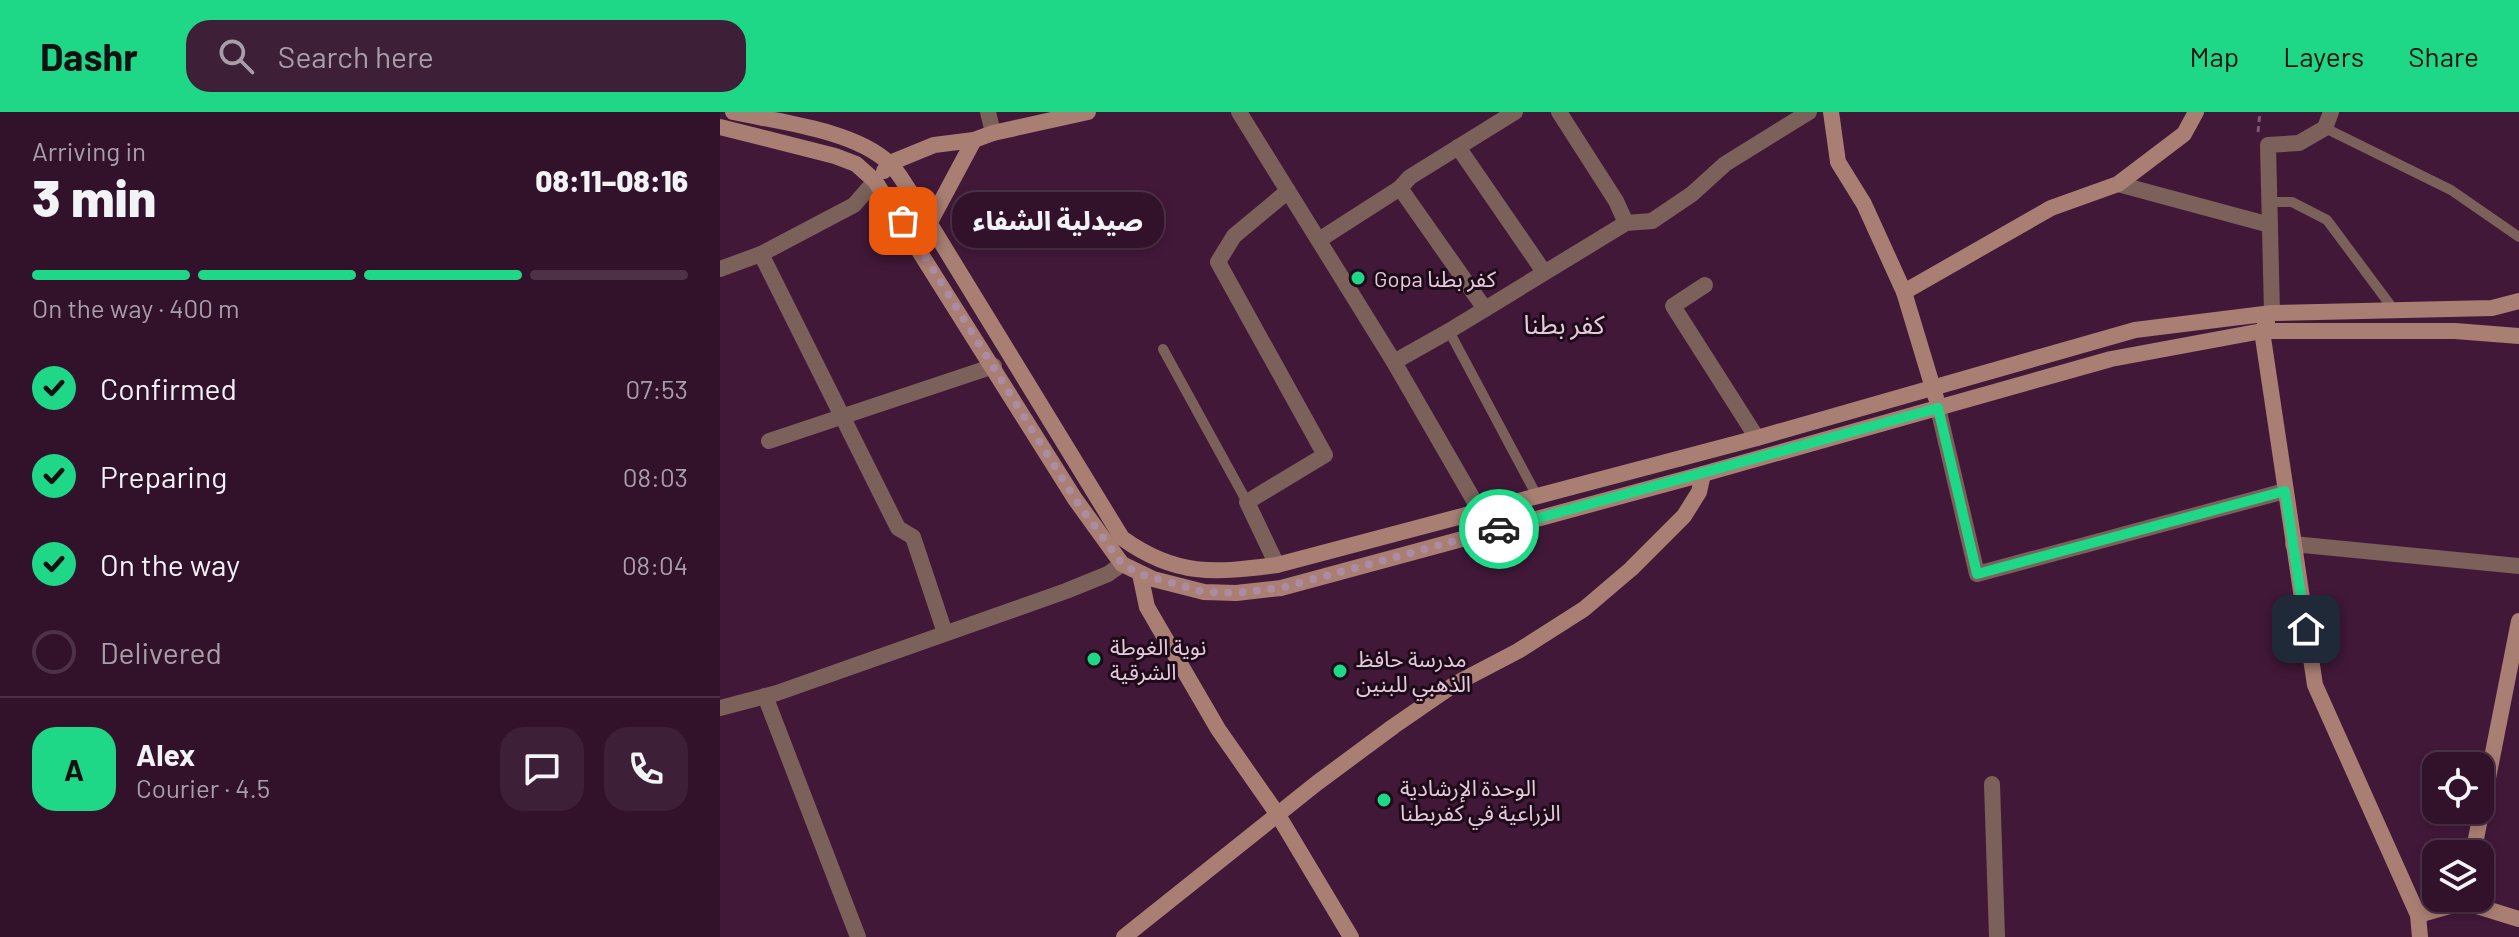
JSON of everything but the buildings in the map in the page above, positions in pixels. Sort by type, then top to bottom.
[{"type":"main road","points":[[733,112],[795,119],[873,151],[890,163],[1122,538],[1163,562],[1200,570],[1221,572],[1277,565],[1757,438],[2135,330],[2272,313],[2492,308],[2519,301]]},
{"type":"main road","points":[[1831,112],[1838,162],[1864,204],[1904,292],[1938,408]]},
{"type":"main road","points":[[1904,292],[2051,208],[2118,184],[2184,134],[2196,112]]},
{"type":"main road","points":[[875,181],[890,163],[934,145],[974,140],[1080,113]]},
{"type":"main road","points":[[720,127],[835,156],[856,164],[875,181],[1075,499],[1122,564],[1140,574],[1204,592],[1236,593],[1281,588],[2111,359],[2262,331],[2455,331],[2519,336]]},
{"type":"main road","points":[[929,224],[974,140]]},
{"type":"main road","points":[[2272,313],[2262,331],[2315,685],[2418,915],[2420,937]]},
{"type":"main road","points":[[1124,937],[1394,726],[1455,684],[1518,651],[1584,609],[1631,569],[1684,516],[1699,492],[1703,474]]},
{"type":"main road","points":[[1140,574],[1147,607],[1218,729],[1278,815],[1351,937]]},
{"type":"main road","points":[[2476,840],[2519,621]]},
{"type":"main road","points":[[2494,910],[2519,919]]},
{"type":"main road","points":[[2418,915],[2427,912]]},
{"type":"street","points":[[988,112],[993,133]]},
{"type":"street","points":[[1239,112],[1394,362],[1480,511]]},
{"type":"street","points":[[1319,240],[1400,188],[1410,177],[1515,112]]},
{"type":"street","points":[[1559,112],[1616,201],[1626,223]]},
{"type":"street","points":[[1394,362],[1626,223],[1652,221],[1692,194],[1725,164],[1809,112]]},
{"type":"street","points":[[2272,313],[2268,145],[2299,143],[2328,120]]},
{"type":"street","points":[[1458,147],[1544,272]]},
{"type":"street","points":[[720,269],[761,254],[854,205],[875,181]]},
{"type":"street","points":[[2118,184],[2270,225]]},
{"type":"street","points":[[1400,188],[1485,309]]},
{"type":"street","points":[[1277,565],[1247,502],[1325,455],[1218,262],[1234,236],[1288,191]]},
{"type":"street","points":[[761,254],[898,528],[913,537],[945,633]]},
{"type":"street","points":[[1705,285],[1673,306],[1757,438]]},
{"type":"street","points":[[769,441],[994,366]]},
{"type":"street","points":[[1938,408],[1977,574],[2285,491]]},
{"type":"street","points":[[2293,544],[2519,566]]},
{"type":"street","points":[[720,708],[765,696],[1066,591],[1108,574],[1122,564]]},
{"type":"street","points":[[765,696],[858,937]]},
{"type":"street","points":[[1992,784],[1997,937]]},
{"type":"lane","points":[[2328,120],[2451,190],[2519,237]]},
{"type":"lane","points":[[2269,202],[2292,202],[2327,220],[2394,310]]},
{"type":"lane","points":[[1449,331],[1537,496]]},
{"type":"lane","points":[[1163,349],[1247,502]]},
{"type":"way so far","points":[[903,221],[1075,499],[1122,564],[1140,574],[1204,592],[1236,593],[1281,588],[1499,529]]},
{"type":"place","name":"صيدلية الشفاء","points":[[903,221]]},
{"type":"place","name":"Gopa كفر بطنا","points":[[1358,278]]},
{"type":"place","name":"نوية الغوطة الشرقية","points":[[1094,659]]},
{"type":"place","name":"مدرسة حافظ الذهبي للبنين","points":[[1340,671]]},
{"type":"place","name":"الوحدة الإرشادية الزراعية في كفربطنا","points":[[1384,800]]},
{"type":"district","name":"كفر بطنا","points":[[1564,323]]},
{"type":"route","points":[[1499,529],[1938,408],[1977,574],[2285,491],[2306,629]]}]
